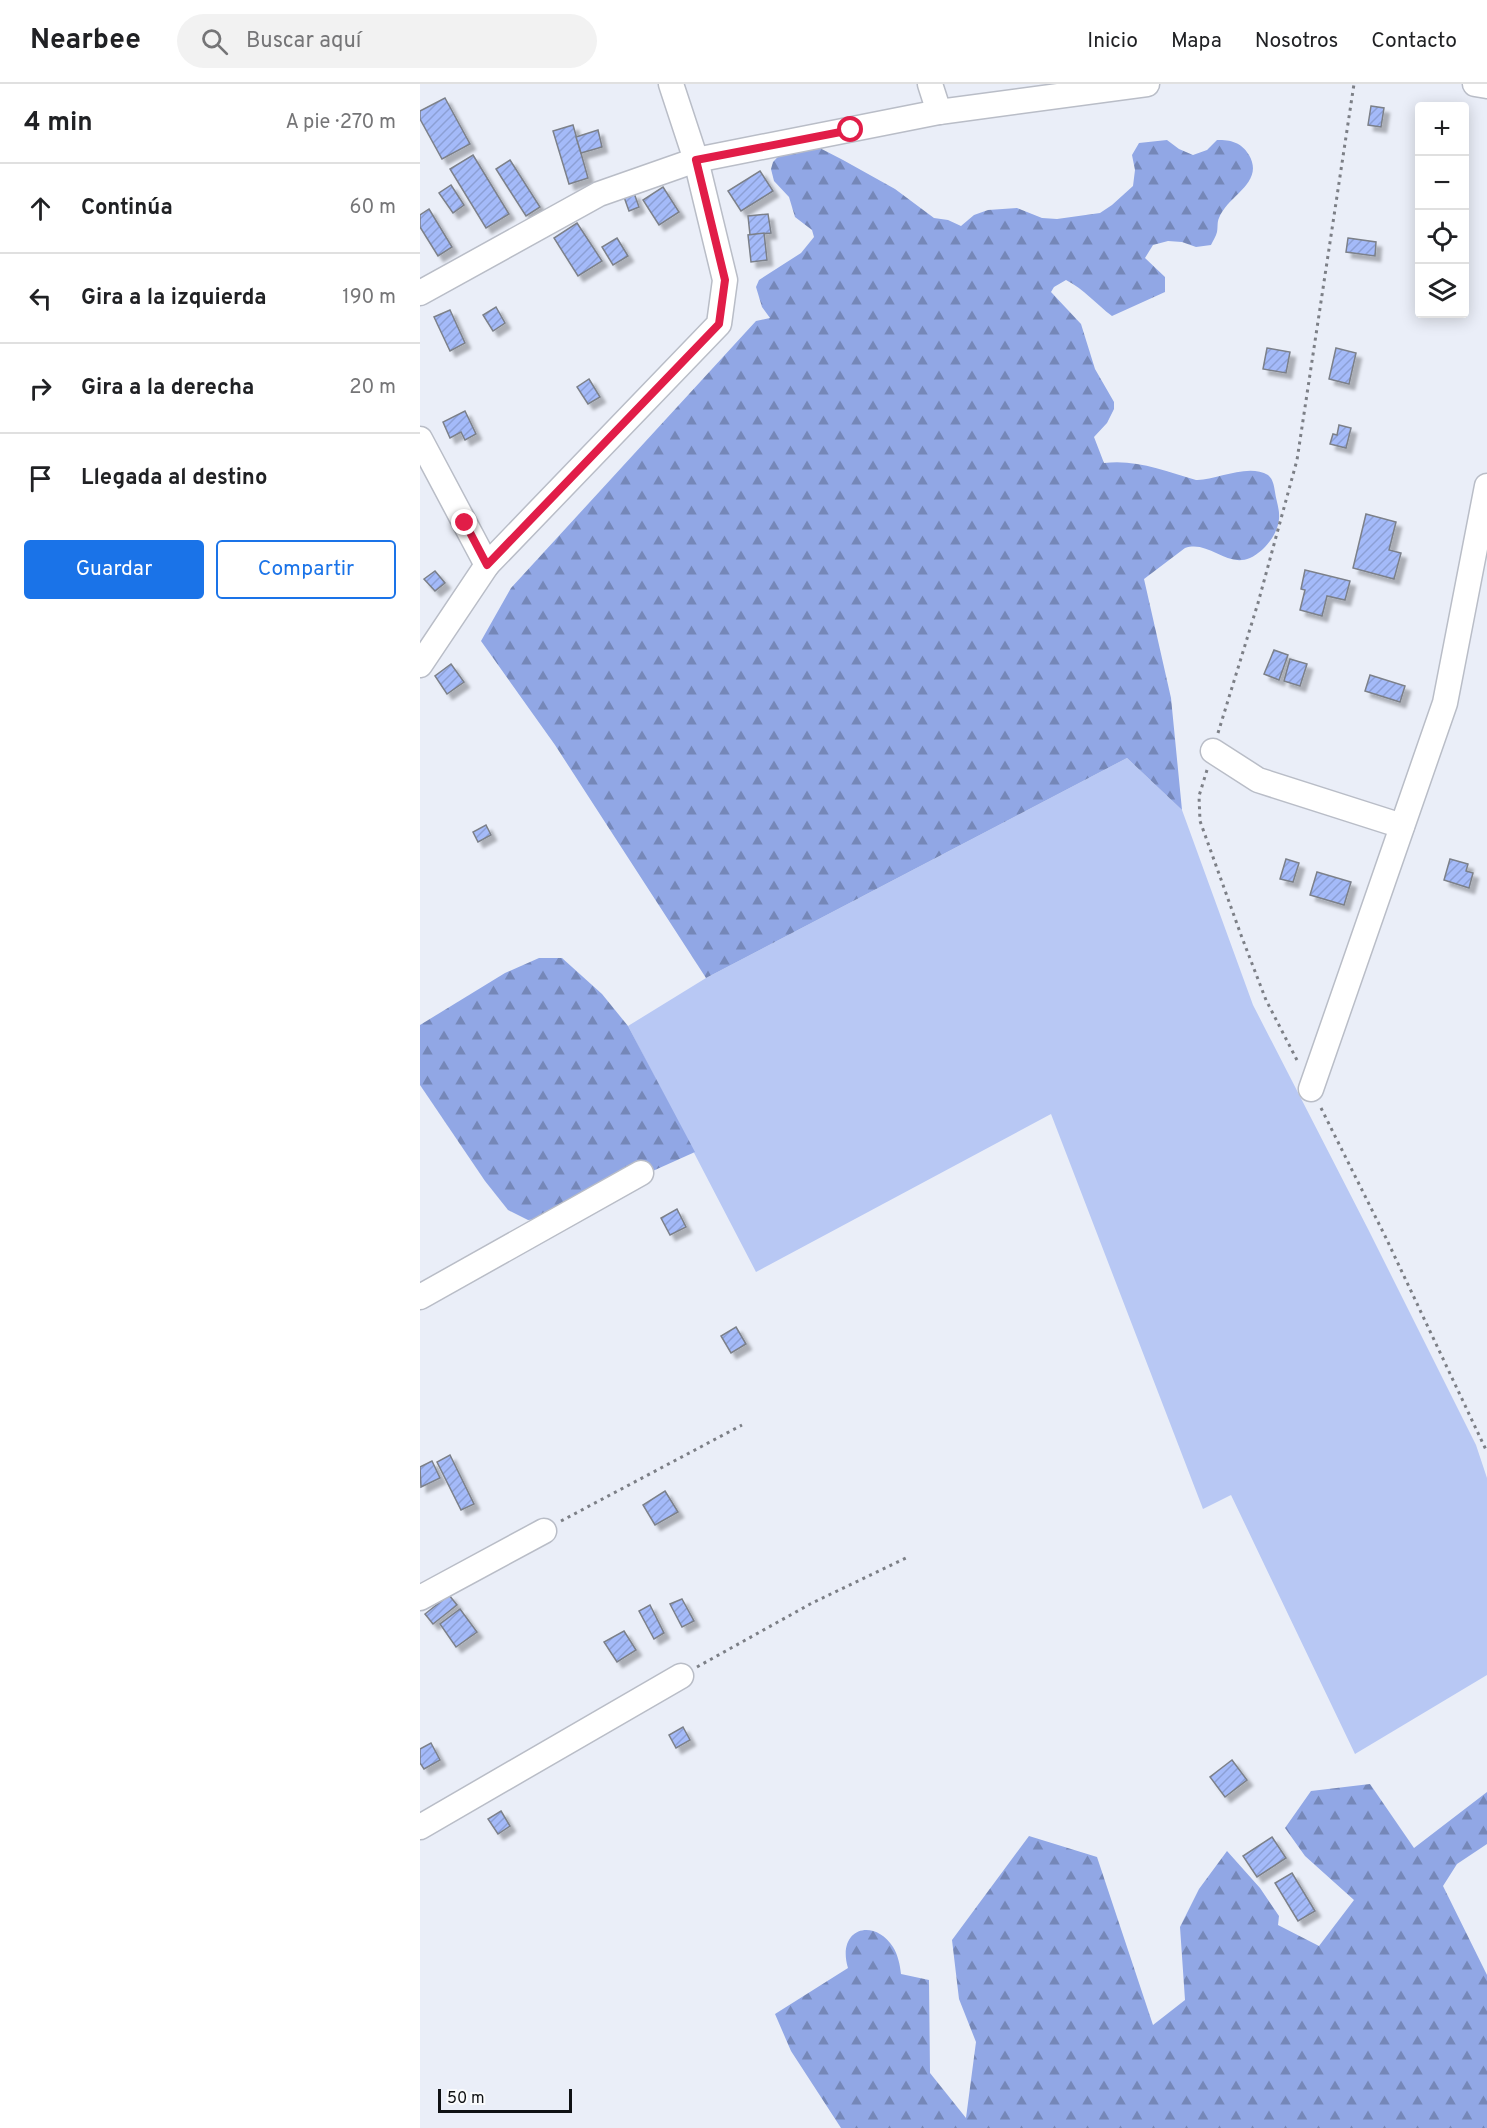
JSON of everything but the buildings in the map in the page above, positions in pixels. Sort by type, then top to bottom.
[{"type":"street","points":[[420,665],[487,565],[719,324],[725,280],[696,160],[671,84]]},
{"type":"street","points":[[930,84],[939,112]]},
{"type":"street","points":[[420,293],[599,194],[696,160],[939,112],[1147,84]]},
{"type":"street","points":[[1475,84],[1487,86]]},
{"type":"street","points":[[420,439],[487,565]]},
{"type":"street","points":[[1311,1089],[1445,703],[1487,486]]},
{"type":"street","points":[[1213,751],[1258,780],[1402,826]]},
{"type":"street","points":[[420,1297],[641,1173]]},
{"type":"street","points":[[420,1598],[544,1530]]},
{"type":"street","points":[[420,1826],[681,1676]]},
{"type":"path","points":[[544,1530],[742,1425]]},
{"type":"path","points":[[681,1676],[812,1603],[908,1557]]},
{"type":"shaded area","points":[[1127,758],[1182,810],[1253,1005],[1476,1445],[1487,1478],[1487,1675],[1355,1754],[1231,1495],[1203,1509],[1051,1114],[756,1272],[628,1026],[706,978]]},
{"type":"green space","points":[[1167,140],[1193,155],[1207,150],[1217,140],[1235,143],[1249,155],[1253,165],[1249,181],[1230,202],[1218,220],[1217,232],[1211,245],[1196,247],[1182,242],[1168,241],[1153,245],[1145,258],[1165,277],[1165,292],[1112,316],[1066,280],[1054,287],[1051,292],[1081,324],[1095,369],[1114,402],[1114,409],[1107,423],[1094,437],[1104,463],[1139,464],[1196,480],[1241,472],[1260,472],[1268,475],[1274,485],[1279,512],[1278,525],[1269,542],[1255,555],[1250,558],[1233,560],[1202,548],[1185,548],[1144,579],[1171,698],[1182,810],[1127,758],[706,978],[555,745],[481,641],[511,588],[756,321],[770,318],[762,307],[756,287],[759,280],[801,253],[814,237],[812,230],[795,217],[789,197],[774,181],[771,169],[773,162],[788,146],[810,143],[895,189],[934,218],[948,220],[961,226],[974,215],[988,210],[1017,208],[1042,218],[1057,219],[1100,213],[1133,186],[1135,170],[1132,155],[1139,143]]},
{"type":"green space","points":[[539,958],[562,958],[602,994],[628,1026],[695,1152],[548,1218],[528,1220],[508,1210],[485,1181],[420,1085],[420,1025],[505,973]]},
{"type":"green space","points":[[1370,1784],[1414,1848],[1487,1792],[1487,1844],[1457,1864],[1443,1886],[1487,1975],[1487,2128],[841,2128],[791,2051],[775,2014],[848,1968],[847,1944],[852,1936],[859,1931],[876,1932],[893,1947],[901,1974],[929,1980],[930,2073],[966,2118],[976,2042],[959,1999],[952,1940],[1029,1836],[1097,1857],[1153,2025],[1185,2000],[1180,1927],[1199,1889],[1227,1851],[1260,1888],[1279,1916],[1278,1925],[1319,1946],[1354,1900],[1305,1856],[1285,1828],[1311,1791]]},
{"type":"route","points":[[465,523],[487,565],[719,324],[725,280],[696,160],[851,130]]}]
